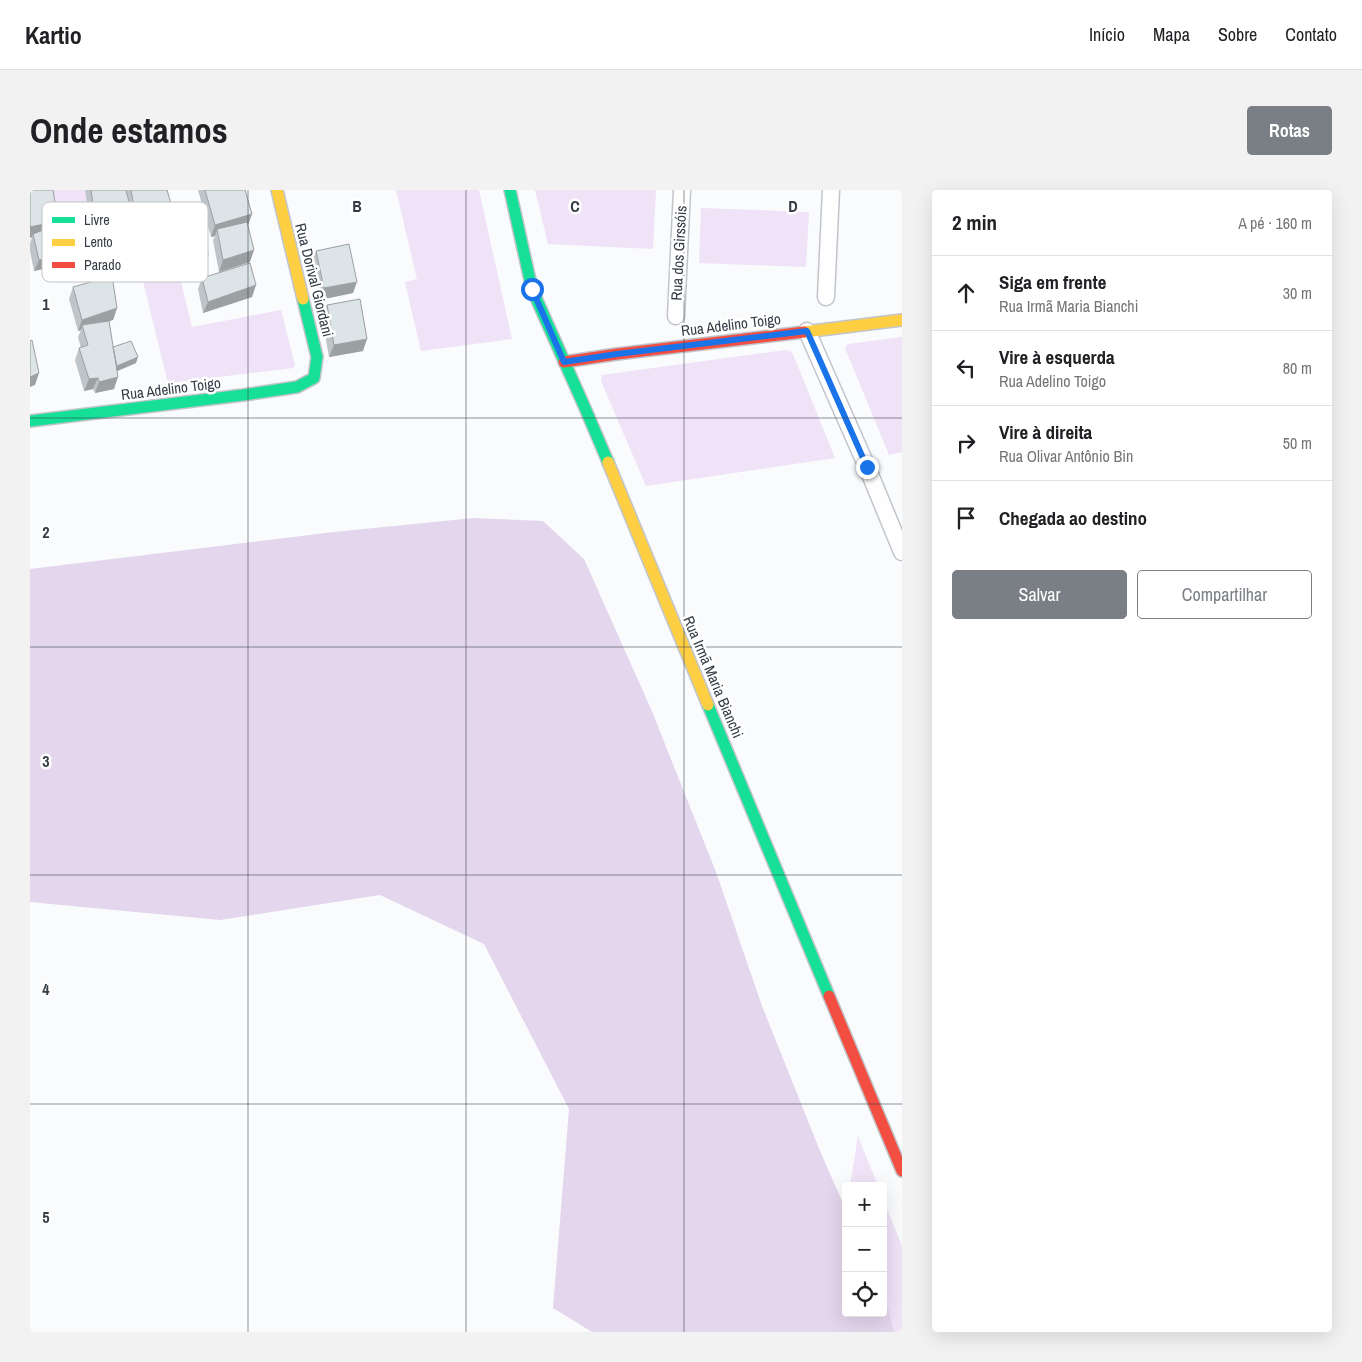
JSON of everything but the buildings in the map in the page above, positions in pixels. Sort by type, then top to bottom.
[{"type":"street","name":"Rua Dorival Giordani","points":[[277,190],[317,357],[314,378]]},
{"type":"street","name":"Rua Irmã Maria Bianchi","points":[[510,190],[532,289],[589,417],[902,1171]]},
{"type":"street","name":"Rua dos Girssóis","points":[[676,316],[682,190]]},
{"type":"street","points":[[826,297],[831,190]]},
{"type":"street","name":"Rua Adelino Toigo","points":[[564,362],[902,320]]},
{"type":"street","points":[[807,331],[902,552]]},
{"type":"street","name":"Rua Adelino Toigo","points":[[30,421],[297,387],[314,378]]},
{"type":"shaded area","points":[[49,190],[85,190],[88,202],[52,202]]},
{"type":"shaded area","points":[[396,190],[479,190],[512,339],[421,351],[405,282],[417,279]]},
{"type":"shaded area","points":[[535,190],[656,190],[653,249],[548,244]]},
{"type":"shaded area","points":[[701,208],[809,212],[806,267],[699,263]]},
{"type":"shaded area","points":[[143,282],[181,282],[192,327],[281,310],[295,365],[293,368],[168,383]]},
{"type":"shaded area","points":[[902,337],[902,452],[889,455],[845,348],[848,344]]},
{"type":"shaded area","points":[[785,350],[793,354],[835,458],[646,486],[601,381],[602,375]]},
{"type":"shaded area","points":[[474,518],[543,521],[584,559],[651,709],[716,872],[762,1006],[842,1201],[842,1317],[887,1317],[887,1305],[894,1332],[592,1332],[553,1308],[569,1109],[484,944],[380,895],[220,920],[30,902],[30,569],[334,532]]},
{"type":"shaded area","points":[[858,1136],[876,1182],[851,1182]]},
{"type":"shaded area","points":[[887,1209],[902,1246],[902,1332],[894,1332],[887,1305]]},
{"type":"traffic: fast","points":[[510,190],[532,289],[608,462]]},
{"type":"traffic: fast","points":[[30,421],[297,387],[314,378],[317,357],[303,299]]},
{"type":"traffic: fast","points":[[708,705],[829,996]]},
{"type":"traffic: slow","points":[[277,190],[303,299]]},
{"type":"traffic: slow","points":[[804,332],[902,320]]},
{"type":"traffic: slow","points":[[608,462],[708,705]]},
{"type":"traffic: jam","points":[[564,362],[804,332]]},
{"type":"traffic: jam","points":[[829,996],[902,1171]]},
{"type":"route","points":[[532,289],[564,362],[807,331],[867,467]]}]
